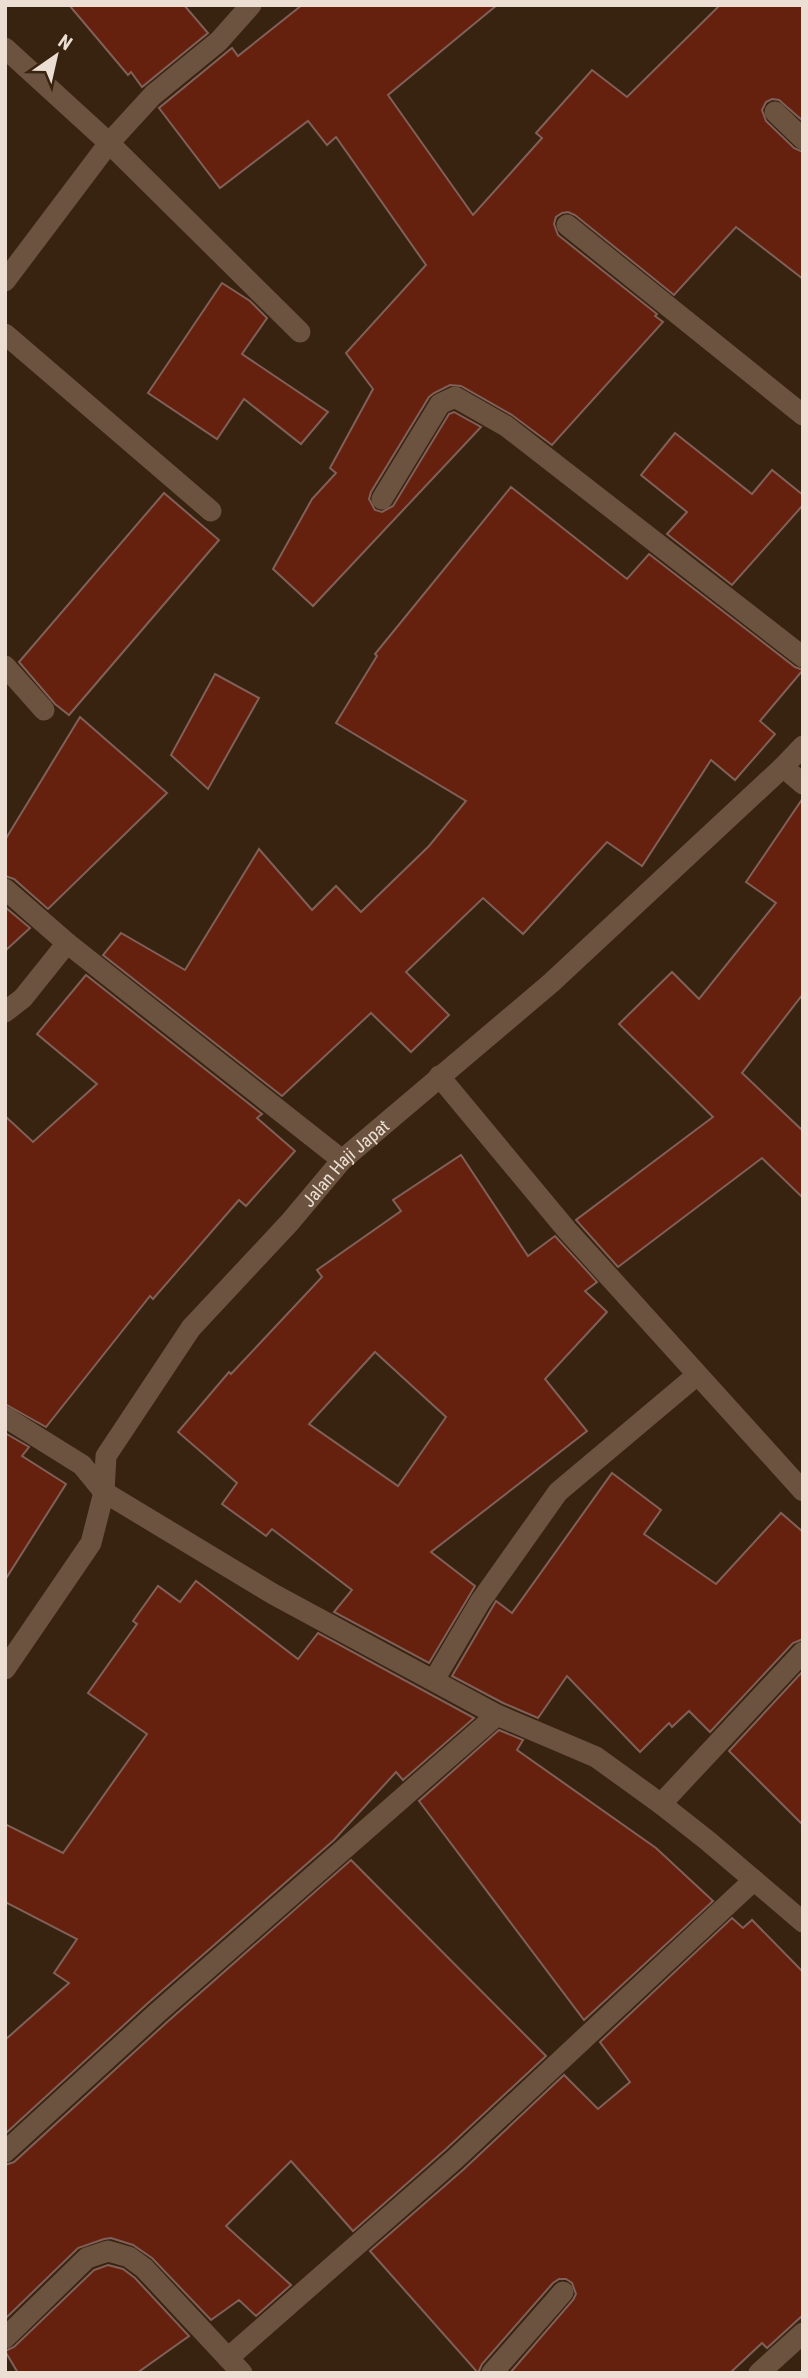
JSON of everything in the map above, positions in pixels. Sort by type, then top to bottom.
[{"type":"street","points":[[5,281],[109,143],[153,95],[219,41],[251,5]]},
{"type":"street","points":[[5,48],[109,143],[300,332]]},
{"type":"street","points":[[775,112],[803,139]]},
{"type":"street","points":[[567,225],[803,415]]},
{"type":"street","points":[[5,334],[211,511]]},
{"type":"street","points":[[382,499],[440,404],[455,397],[506,426],[803,657]]},
{"type":"street","points":[[5,666],[44,710]]},
{"type":"street","name":"Jalan Haji Japat","points":[[5,1669],[91,1543],[104,1492],[106,1456],[191,1328],[342,1160],[551,983],[803,746]]},
{"type":"street","points":[[783,767],[803,784]]},
{"type":"street","points":[[5,889],[67,943],[342,1160]]},
{"type":"street","points":[[5,1012],[23,998],[67,943]]},
{"type":"street","points":[[439,1076],[566,1229],[803,1491]]},
{"type":"street","points":[[434,1680],[480,1602],[558,1492],[697,1375]]},
{"type":"street","points":[[5,1417],[82,1465],[104,1492],[273,1594],[497,1715],[596,1757],[661,1804],[803,1922]]},
{"type":"street","points":[[661,1804],[803,1652]]},
{"type":"street","points":[[5,2152],[181,1992],[497,1715]]},
{"type":"street","points":[[5,2338],[88,2258],[108,2251],[129,2257],[144,2268],[235,2365],[754,1880]]},
{"type":"street","points":[[492,2373],[563,2292]]},
{"type":"street","points":[[760,2373],[803,2333]]},
{"type":"building","points":[[69,5],[184,5],[208,33],[142,87],[131,72],[128,75]]},
{"type":"building","points":[[302,5],[497,5],[388,95],[473,215],[542,138],[536,133],[592,70],[627,97],[720,5],[803,5],[803,121],[779,100],[766,102],[762,110],[766,121],[794,148],[803,152],[803,279],[736,227],[674,295],[575,215],[568,212],[556,217],[554,224],[558,235],[657,314],[655,316],[663,322],[552,445],[512,415],[461,386],[450,385],[429,397],[371,492],[369,499],[375,510],[382,512],[393,506],[449,414],[454,412],[481,427],[313,606],[273,569],[312,499],[336,473],[330,468],[373,389],[346,353],[426,265],[336,137],[327,145],[308,121],[220,188],[159,108],[232,48],[238,56]]},
{"type":"building","points":[[222,283],[250,301],[267,318],[242,354],[328,412],[301,444],[244,399],[217,439],[148,393]]},
{"type":"building","points":[[675,433],[752,494],[772,470],[803,495],[803,505],[732,585],[667,534],[687,512],[641,475]]},
{"type":"building","points":[[511,487],[627,579],[649,554],[795,667],[803,670],[760,721],[775,734],[735,780],[711,760],[642,866],[607,842],[523,934],[483,898],[406,972],[449,1015],[411,1052],[371,1013],[282,1096],[103,955],[121,933],[185,970],[259,849],[312,910],[336,886],[361,912],[429,846],[466,801],[336,723],[377,656],[375,654]]},
{"type":"building","points":[[164,493],[219,540],[69,715],[55,704],[19,662]]},
{"type":"building","points":[[215,674],[259,698],[208,789],[171,755]]},
{"type":"building","points":[[80,717],[167,793],[48,909],[14,879],[5,876],[5,840]]},
{"type":"building","points":[[803,798],[803,994],[742,1073],[803,1131],[803,1198],[762,1158],[618,1267],[576,1220],[713,1117],[619,1024],[672,972],[699,999],[776,903],[746,882]]},
{"type":"building","points":[[5,907],[30,928],[5,951]]},
{"type":"building","points":[[86,975],[262,1114],[257,1118],[295,1151],[246,1206],[239,1200],[153,1299],[150,1296],[46,1427],[5,1404],[5,1116],[33,1142],[97,1084],[37,1034]]},
{"type":"building","points":[[461,1155],[528,1256],[555,1236],[597,1282],[585,1291],[607,1312],[545,1379],[587,1431],[431,1552],[475,1586],[429,1663],[334,1612],[352,1590],[272,1529],[266,1536],[222,1504],[237,1483],[178,1432],[229,1372],[231,1374],[322,1277],[317,1270],[401,1211],[393,1200]],"holes":[[[375,1352],[446,1417],[398,1486],[309,1424]]]},
{"type":"building","points":[[5,1433],[29,1447],[22,1456],[66,1484],[5,1580]]},
{"type":"building","points":[[612,1473],[661,1510],[644,1534],[716,1584],[781,1513],[803,1532],[803,1639],[793,1643],[710,1732],[689,1711],[672,1727],[669,1723],[640,1752],[567,1676],[538,1718],[452,1676],[496,1601],[512,1613]]},
{"type":"building","points":[[196,1581],[298,1659],[318,1633],[474,1718],[403,1780],[396,1772],[334,1840],[148,2003],[5,2134],[5,2040],[69,1983],[54,1973],[77,1939],[5,1902],[5,1824],[63,1853],[147,1734],[88,1693],[137,1624],[133,1621],[158,1586],[180,1602]]},
{"type":"building","points":[[803,1671],[803,1825],[729,1751]]},
{"type":"building","points":[[499,1730],[523,1740],[517,1750],[656,1848],[713,1901],[584,2020],[419,1801]]},
{"type":"building","points":[[351,1860],[546,2056],[353,2231],[291,2161],[226,2226],[291,2285],[256,2316],[239,2300],[211,2320],[152,2258],[133,2245],[111,2238],[78,2248],[5,2319],[5,2165],[14,2162]]},
{"type":"building","points":[[732,1918],[743,1928],[752,1920],[803,1972],[803,2315],[767,2348],[762,2343],[730,2373],[510,2373],[573,2300],[576,2294],[572,2283],[559,2279],[482,2364],[478,2373],[370,2251],[464,2169],[564,2075],[598,2109],[630,2082],[600,2042]]},
{"type":"building","points":[[108,2265],[123,2269],[135,2278],[189,2336],[137,2373],[18,2373],[5,2351],[14,2347],[94,2270]]}]
